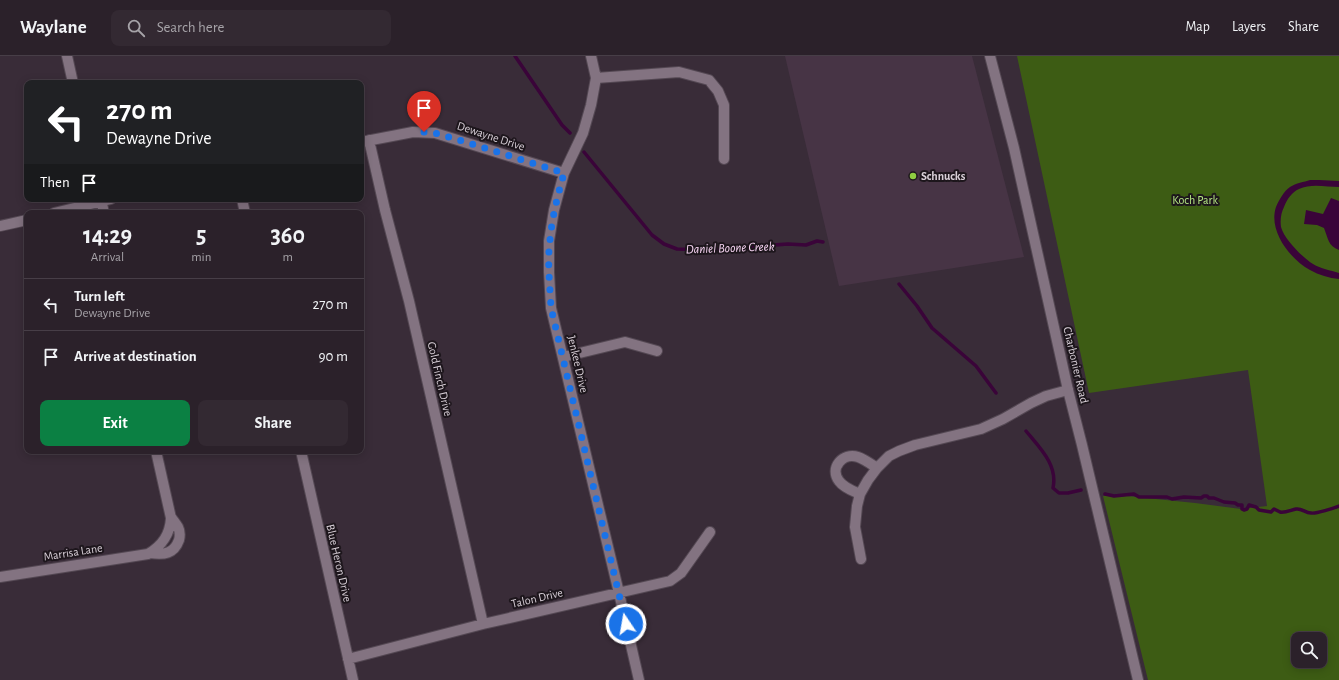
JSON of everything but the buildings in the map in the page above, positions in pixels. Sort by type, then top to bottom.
[{"type":"street","points":[[67,56],[72,80]]},
{"type":"street","name":"Jenkee Drive","points":[[591,56],[596,78],[592,105],[584,133],[564,173],[554,210],[549,241],[548,272],[551,308],[639,680]]},
{"type":"street","name":"Charbonier Road","points":[[990,56],[1014,148],[1068,390],[1138,680]]},
{"type":"street","points":[[596,78],[679,72],[709,80],[718,91],[724,105],[724,159]]},
{"type":"street","name":"Dewayne Drive","points":[[365,141],[413,132],[435,133],[564,173]]},
{"type":"street","name":"Gold Finch Drive","points":[[365,141],[409,301],[483,624]]},
{"type":"street","points":[[66,210],[97,202]]},
{"type":"street","points":[[0,226],[24,221]]},
{"type":"street","points":[[563,357],[625,342],[657,351]]},
{"type":"street","points":[[861,559],[855,527],[860,494],[877,468],[889,456],[899,451],[930,441],[981,430],[1046,396],[1068,390]]},
{"type":"street","name":"Marrisa Lane","points":[[150,553],[156,549],[167,536],[171,517],[157,454]]},
{"type":"street","name":"Blue Heron Drive","points":[[302,454],[353,680]]},
{"type":"street","points":[[860,494],[845,487],[839,481],[835,475],[836,467],[841,460],[848,456],[857,457],[877,468]]},
{"type":"street","name":"Marrisa Lane","points":[[0,577],[150,553],[159,554],[170,552],[176,548],[180,537],[178,528],[171,517]]},
{"type":"street","name":"Talon Drive","points":[[348,659],[483,624],[670,581],[681,573],[710,532]]},
{"type":"shaded area","points":[[785,56],[972,56],[1024,257],[839,286]]},
{"type":"shaded area","points":[[1310,180],[1339,181],[1339,187],[1309,186],[1296,190],[1288,199],[1283,209],[1281,227],[1294,248],[1304,257],[1316,266],[1339,273],[1339,279],[1320,275],[1302,265],[1288,252],[1278,235],[1275,225],[1274,216],[1276,207],[1284,193],[1292,186]]},
{"type":"shaded area","points":[[1331,198],[1339,201],[1339,250],[1330,244],[1324,228],[1317,225],[1304,224],[1306,210],[1323,214]]},
{"type":"green space","name":"Koch Park","points":[[1017,56],[1339,56],[1339,680],[1148,680],[1103,496],[1117,495],[1241,509],[1267,506],[1248,370],[1089,393]]},
{"type":"waterway","name":"Daniel Boone Creek","points":[[515,56],[562,125],[570,133]]},
{"type":"waterway","name":"Daniel Boone Creek","points":[[584,152],[652,235],[664,244],[677,249],[705,250],[788,244],[806,245],[817,241],[823,242]]},
{"type":"waterway","name":"Daniel Boone Creek","points":[[899,284],[917,306],[932,328],[976,366],[996,393]]},
{"type":"waterway","name":"Daniel Boone Creek","points":[[1026,431],[1047,457],[1053,472],[1053,488],[1059,493],[1068,493],[1081,490]]},
{"type":"waterway","name":"Daniel Boone Creek","points":[[1105,494],[1114,496],[1134,494],[1139,497],[1167,497],[1172,499],[1184,497],[1201,498],[1207,496],[1209,498],[1214,498],[1224,502],[1242,505],[1242,509],[1244,510],[1247,509],[1249,505],[1256,507],[1259,510],[1271,512],[1274,509],[1280,512],[1298,509],[1313,513],[1339,506]]},
{"type":"place","name":"Schnucks","points":[[913,176]]},
{"type":"route","points":[[424,132],[435,133],[456,139],[564,173],[554,210],[549,241],[548,272],[551,308],[626,624]]}]
